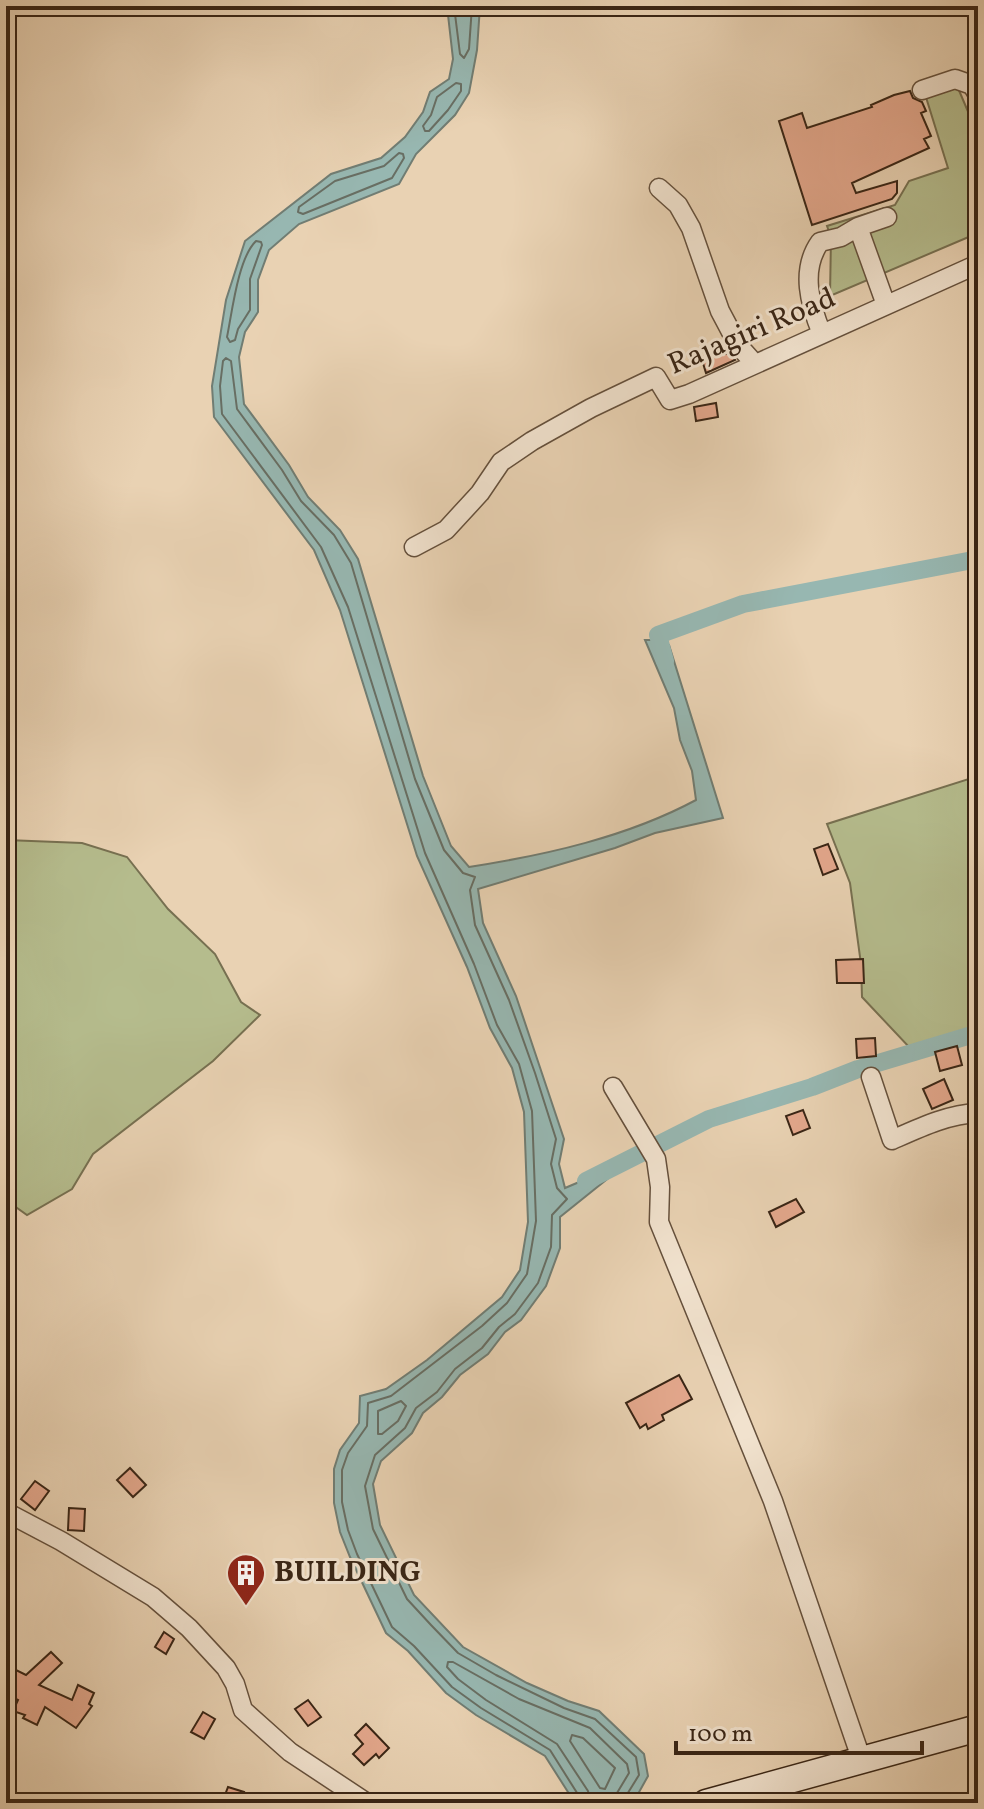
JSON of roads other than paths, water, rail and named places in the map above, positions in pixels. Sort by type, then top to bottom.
[{"type":"main road","points":[[711,1802],[978,1728]]},
{"type":"street","points":[[922,90],[955,79],[972,85],[978,95]]},
{"type":"street","points":[[659,188],[678,205],[691,228],[720,311],[738,345],[755,364]]},
{"type":"street","points":[[822,334],[814,316],[807,273],[813,251],[820,242],[841,237],[887,217]]},
{"type":"street","points":[[858,227],[886,305]]},
{"type":"street","name":"Rajagiri Road","points":[[414,547],[446,530],[480,493],[501,462],[591,408],[656,377],[670,400],[978,264]]},
{"type":"street","points":[[871,1077],[892,1140],[925,1125],[967,1113],[978,1113]]},
{"type":"street","points":[[613,1087],[656,1159],[660,1187],[659,1222],[773,1501],[862,1761]]},
{"type":"street","points":[[6,1512],[61,1541],[153,1597],[189,1628],[226,1668],[243,1710],[290,1752],[367,1803]]},
{"type":"water","points":[[447,6],[480,6],[477,50],[469,93],[455,115],[416,154],[399,184],[299,224],[269,250],[258,280],[258,312],[245,332],[239,357],[244,404],[289,465],[308,497],[340,530],[358,559],[423,776],[451,846],[469,867],[586,843],[642,824],[696,800],[692,771],[680,740],[674,708],[645,640],[659,640],[669,645],[723,818],[655,833],[478,889],[483,923],[516,996],[564,1139],[559,1164],[565,1188],[631,1160],[560,1217],[560,1248],[546,1286],[521,1320],[505,1332],[488,1354],[460,1375],[442,1397],[423,1413],[412,1433],[381,1461],[373,1484],[380,1525],[414,1595],[463,1647],[527,1683],[599,1711],[644,1754],[648,1776],[633,1803],[575,1803],[545,1756],[476,1715],[446,1693],[408,1651],[386,1633],[340,1532],[334,1503],[334,1469],[340,1450],[359,1423],[360,1396],[386,1389],[427,1360],[502,1297],[520,1270],[528,1222],[524,1112],[512,1068],[490,1028],[467,967],[417,856],[340,610],[314,550],[214,417],[212,386],[226,300],[245,241],[331,174],[381,158],[405,137],[423,112],[430,92],[449,79],[453,59]]},
{"type":"waterway","points":[[665,661],[658,635],[743,604],[978,559]]},
{"type":"waterway","points":[[586,1181],[709,1119],[978,1033]]},
{"type":"place","name":"BUILDING","points":[[246,1607]]}]
